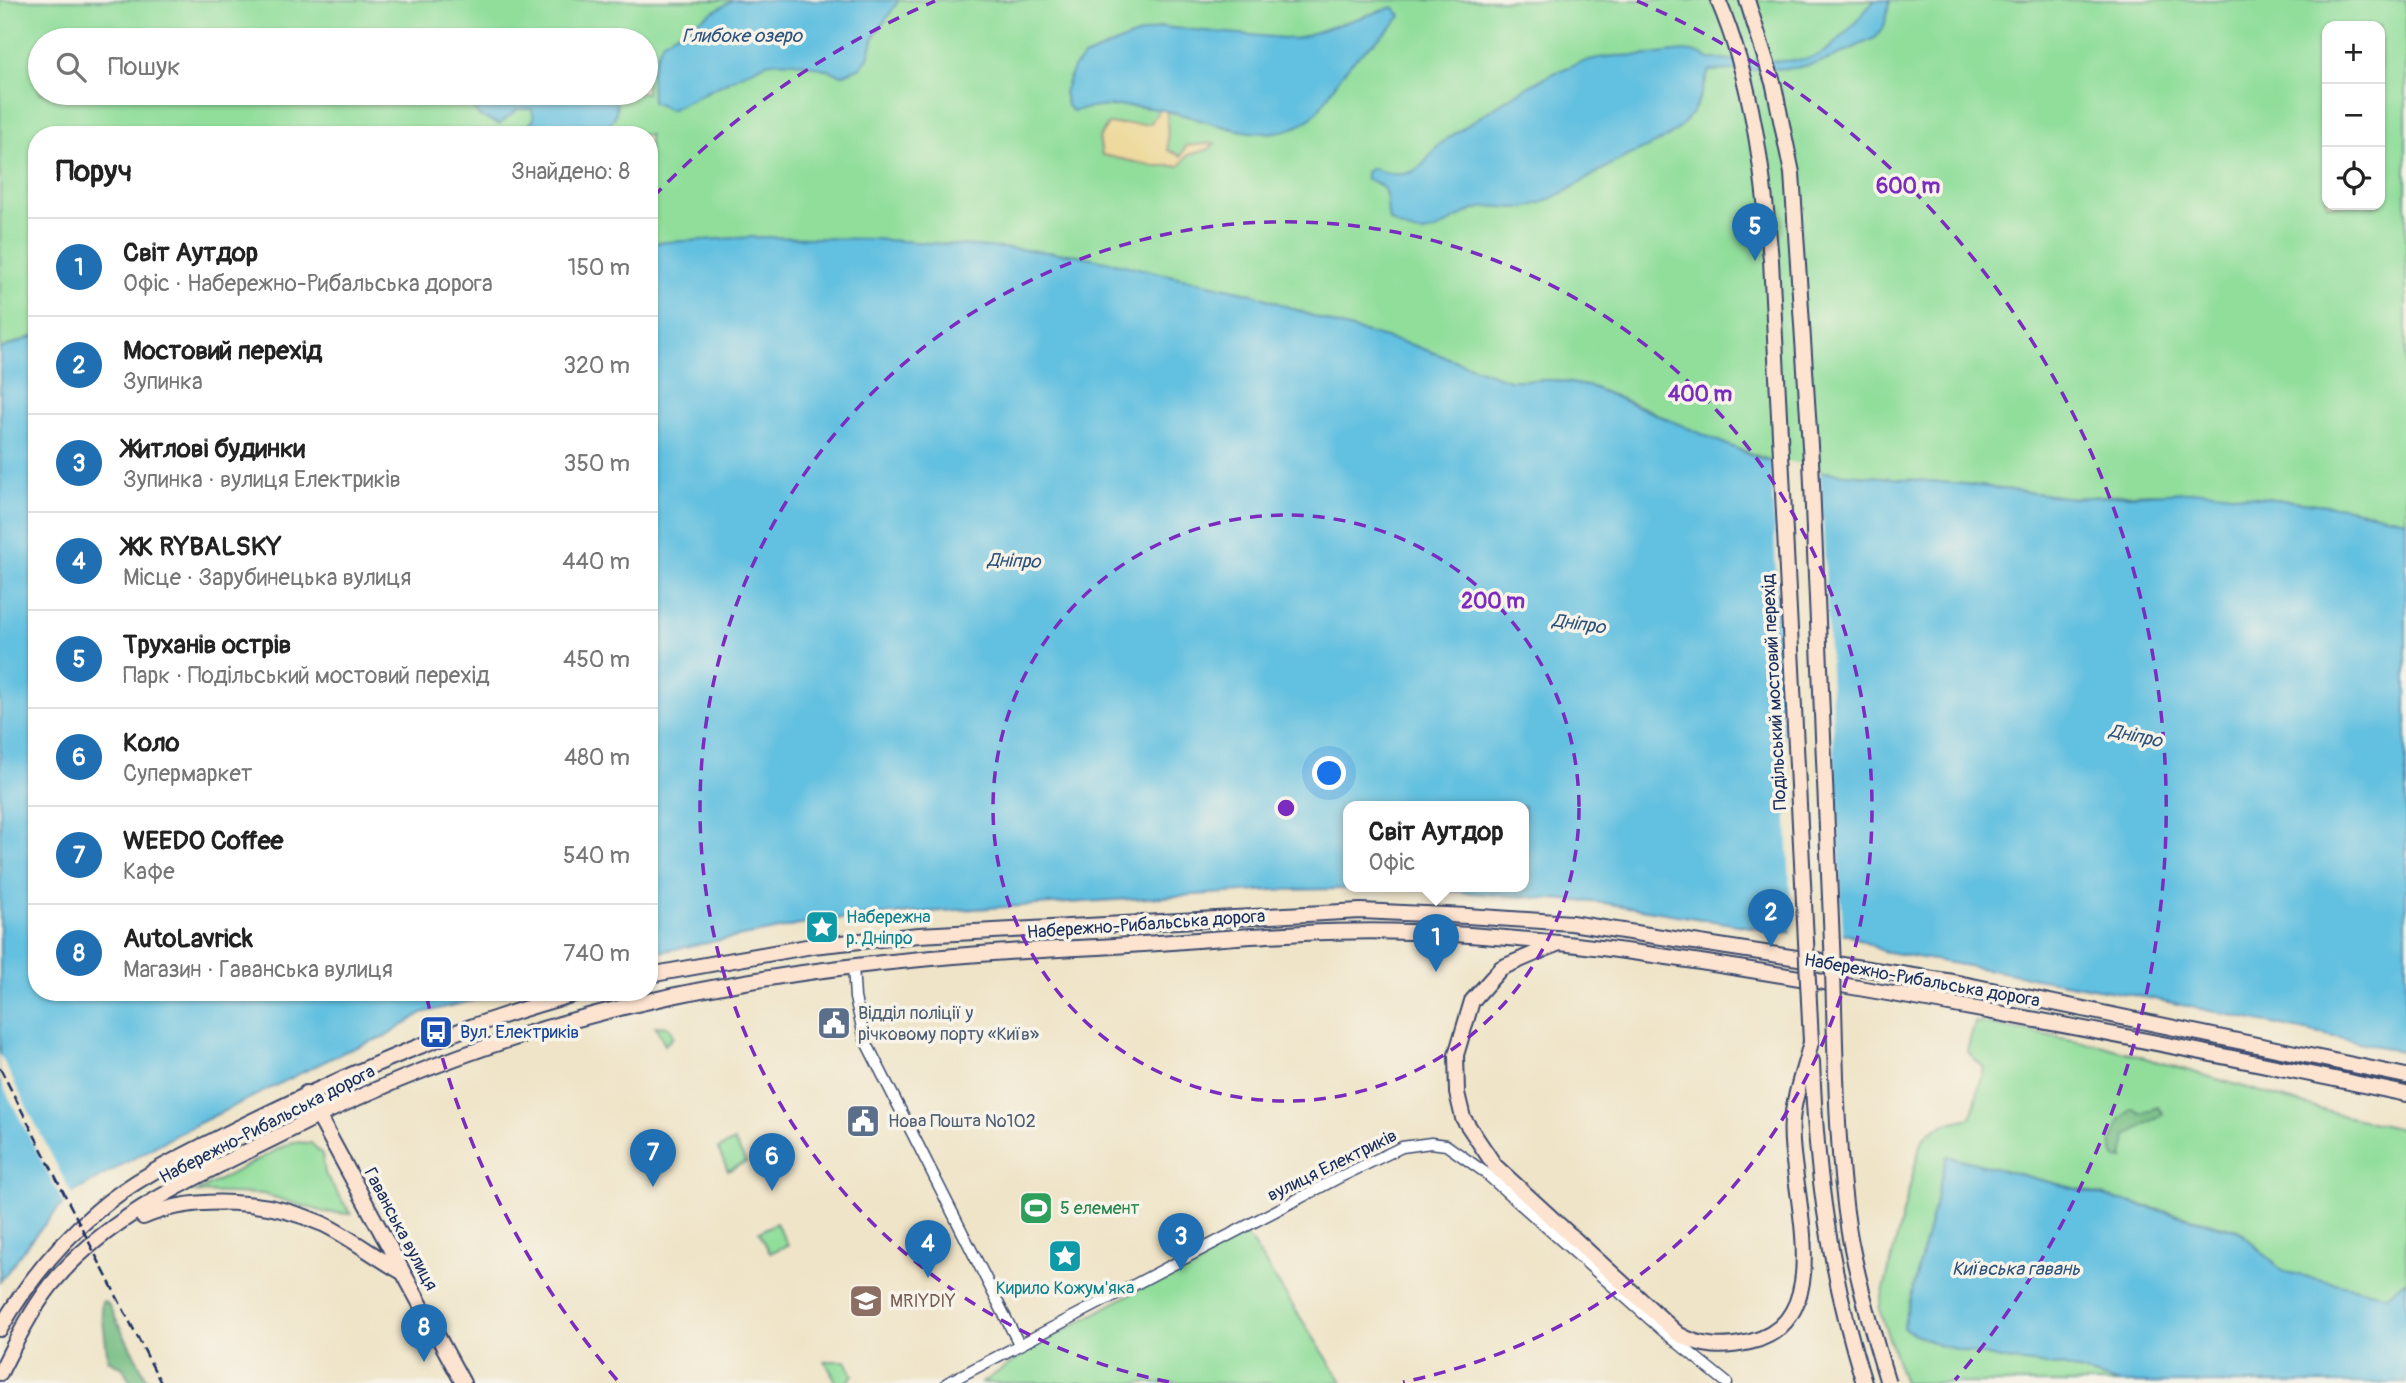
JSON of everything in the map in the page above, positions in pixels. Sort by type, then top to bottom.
[{"type":"main road","name":"Подільський мостовий перехід","points":[[1718,0],[1745,82],[1763,180],[1771,260],[1818,1169],[1836,1283],[1864,1383]]},
{"type":"main road","points":[[1747,0],[1774,86],[1792,173],[1811,461],[1842,1168],[1852,1244],[1888,1383]]},
{"type":"main road","name":"Набережно-Рибальська дорога","points":[[658,973],[812,946],[919,935],[1361,911],[1467,916],[1571,923],[1953,982],[2406,1076]]},
{"type":"main road","name":"Набережно-Рибальська дорога","points":[[658,998],[711,986],[853,965],[973,953],[1341,931],[1402,931],[1562,942],[1693,960],[1947,1003],[2406,1094]]},
{"type":"main road","points":[[1562,942],[1501,968],[1477,994],[1465,1016],[1456,1055],[1457,1093],[1468,1128],[1494,1166],[1678,1334],[1703,1345],[1741,1344],[1772,1333],[1797,1300],[1805,1265],[1791,1121],[1811,1042]]},
{"type":"main road","name":"Набережно-Рибальська дорога","points":[[0,1329],[39,1268],[98,1209],[203,1146],[306,1093],[443,1037],[554,1001]]},
{"type":"main road","name":"Набережно-Рибальська дорога","points":[[0,1373],[22,1327],[52,1284],[87,1248],[216,1167],[358,1096],[451,1059],[590,1014],[646,1001]]},
{"type":"main road","name":"Гаванська вулиця","points":[[306,1093],[463,1383]]},
{"type":"main road","points":[[113,1230],[174,1207],[201,1203],[262,1206],[324,1225],[402,1272]]},
{"type":"street","points":[[853,965],[855,998],[864,1040],[1020,1344]]},
{"type":"street","name":"вулиця Електриків","points":[[947,1383],[1359,1168],[1402,1147],[1431,1143],[1446,1145],[1482,1171],[1662,1330],[1727,1383]]},
{"type":"green space","points":[[0,0],[2406,0],[2406,520],[2343,507],[2249,496],[2148,493],[2073,498],[1963,484],[1822,472],[1780,464],[1695,433],[1647,409],[1592,387],[1553,380],[1509,380],[1412,345],[1337,325],[1253,294],[1077,255],[1016,249],[658,243],[658,126],[28,126],[28,338],[0,349]]},
{"type":"green space","points":[[1975,1022],[2104,1046],[2340,1115],[2406,1130],[2406,1280],[2387,1295],[2282,1271],[2239,1230],[1948,1156],[1903,1328],[1938,1345],[2006,1360],[2066,1367],[2120,1383],[1904,1383],[1879,1309],[1921,1142],[1937,1128],[1971,1118],[1984,1068],[1967,1051]]},
{"type":"green space","points":[[655,1026],[669,1027],[673,1037],[665,1045]]},
{"type":"green space","points":[[2158,1107],[2163,1114],[2126,1136],[2123,1159],[2115,1158],[2111,1143],[2120,1120],[2132,1108],[2141,1113]]},
{"type":"green space","points":[[734,1141],[746,1162],[728,1171],[718,1149]]},
{"type":"green space","points":[[292,1142],[311,1143],[322,1154],[325,1174],[351,1214],[324,1212],[263,1194],[196,1192]]},
{"type":"green space","points":[[776,1223],[788,1245],[770,1253],[759,1232]]},
{"type":"green space","points":[[1244,1231],[1343,1383],[982,1383],[1036,1346]]},
{"type":"green space","points":[[103,1301],[108,1304],[149,1383],[131,1383],[123,1368],[108,1360],[101,1304]]},
{"type":"green space","points":[[825,1361],[846,1361],[853,1375],[846,1383],[837,1383]]},
{"type":"sand","points":[[1160,109],[1167,111],[1168,150],[1181,156],[1186,146],[1215,143],[1209,149],[1188,155],[1180,166],[1154,166],[1102,155],[1099,138],[1108,124],[1150,124]]},
{"type":"water","name":"Глибоке озеро","points":[[733,0],[899,0],[874,37],[868,58],[859,68],[842,75],[795,62],[766,63],[670,110],[658,105],[658,53],[662,42]]},
{"type":"water","points":[[1875,0],[1890,0],[1884,27],[1875,38],[1825,61],[1796,68],[1709,71],[1695,108],[1673,133],[1614,163],[1562,194],[1540,203],[1522,208],[1486,207],[1460,216],[1430,232],[1418,233],[1389,220],[1384,189],[1366,179],[1366,172],[1372,168],[1393,174],[1414,171],[1444,141],[1500,104],[1542,79],[1585,61],[1610,56],[1679,51],[1694,52],[1709,59],[1798,60],[1822,53],[1850,28]]},
{"type":"water","points":[[1393,7],[1401,16],[1395,23],[1353,61],[1310,118],[1286,130],[1249,132],[1146,107],[1093,107],[1072,111],[1067,106],[1064,92],[1073,68],[1084,57],[1162,27],[1294,39]]},
{"type":"water","points":[[616,105],[617,108],[614,118],[605,126],[527,126],[534,119],[532,109],[518,109],[499,124],[479,116],[474,110],[475,106]]},
{"type":"water","name":"Дніпро","points":[[755,237],[873,239],[1077,255],[1253,294],[1337,325],[1412,345],[1509,380],[1553,380],[1592,387],[1758,458],[1822,472],[1963,484],[2073,498],[2205,491],[2343,507],[2406,520],[2406,1052],[2149,998],[1882,951],[1849,934],[1780,932],[1604,903],[1460,892],[1529,892],[1529,801],[1343,801],[1343,889],[1274,890],[821,921],[658,952],[658,242]]},
{"type":"water","points":[[28,338],[28,1001],[472,1001],[422,1013],[388,1035],[344,1052],[179,1133],[71,1194],[31,1240],[0,1282],[0,349]]},
{"type":"water","name":"Київська гавань","points":[[1947,1156],[2239,1231],[2282,1271],[2387,1295],[2406,1280],[2406,1383],[2120,1383],[2066,1367],[2006,1360],[1938,1345],[1903,1328]]},
{"type":"pier","points":[[1771,458],[1820,468],[1843,937],[1792,935]]},
{"type":"pier","points":[[0,1055],[73,1197],[65,1206],[0,1080]]},
{"type":"railway","points":[[0,1068],[161,1383]]},
{"type":"place","name":"Труханів острів","points":[[1755,261]]},
{"type":"place","name":"Набережна р. Дніпро","points":[[822,927]]},
{"type":"place","name":"Мостовий перехід","points":[[1771,947]]},
{"type":"place","name":"Світ Аутдор","points":[[1436,972]]},
{"type":"place","name":"Відділ поліції у річковому порту «Київ»","points":[[834,1023]]},
{"type":"place","name":"Вул. Електриків","points":[[436,1032]]},
{"type":"place","name":"Нова Пошта №102","points":[[863,1121]]},
{"type":"place","name":"WEEDO Coffee","points":[[653,1187]]},
{"type":"place","name":"Коло","points":[[772,1191]]},
{"type":"place","name":"5 елемент","points":[[1036,1208]]},
{"type":"place","name":"Кирило Кожум'яка","points":[[1065,1256]]},
{"type":"place","name":"Житлові будинки","points":[[1181,1271]]},
{"type":"place","name":"ЖК RYBALSKY","points":[[928,1278]]},
{"type":"place","name":"MRIYDIY","points":[[866,1301]]},
{"type":"place","name":"AutoLavrick","points":[[424,1362]]}]
